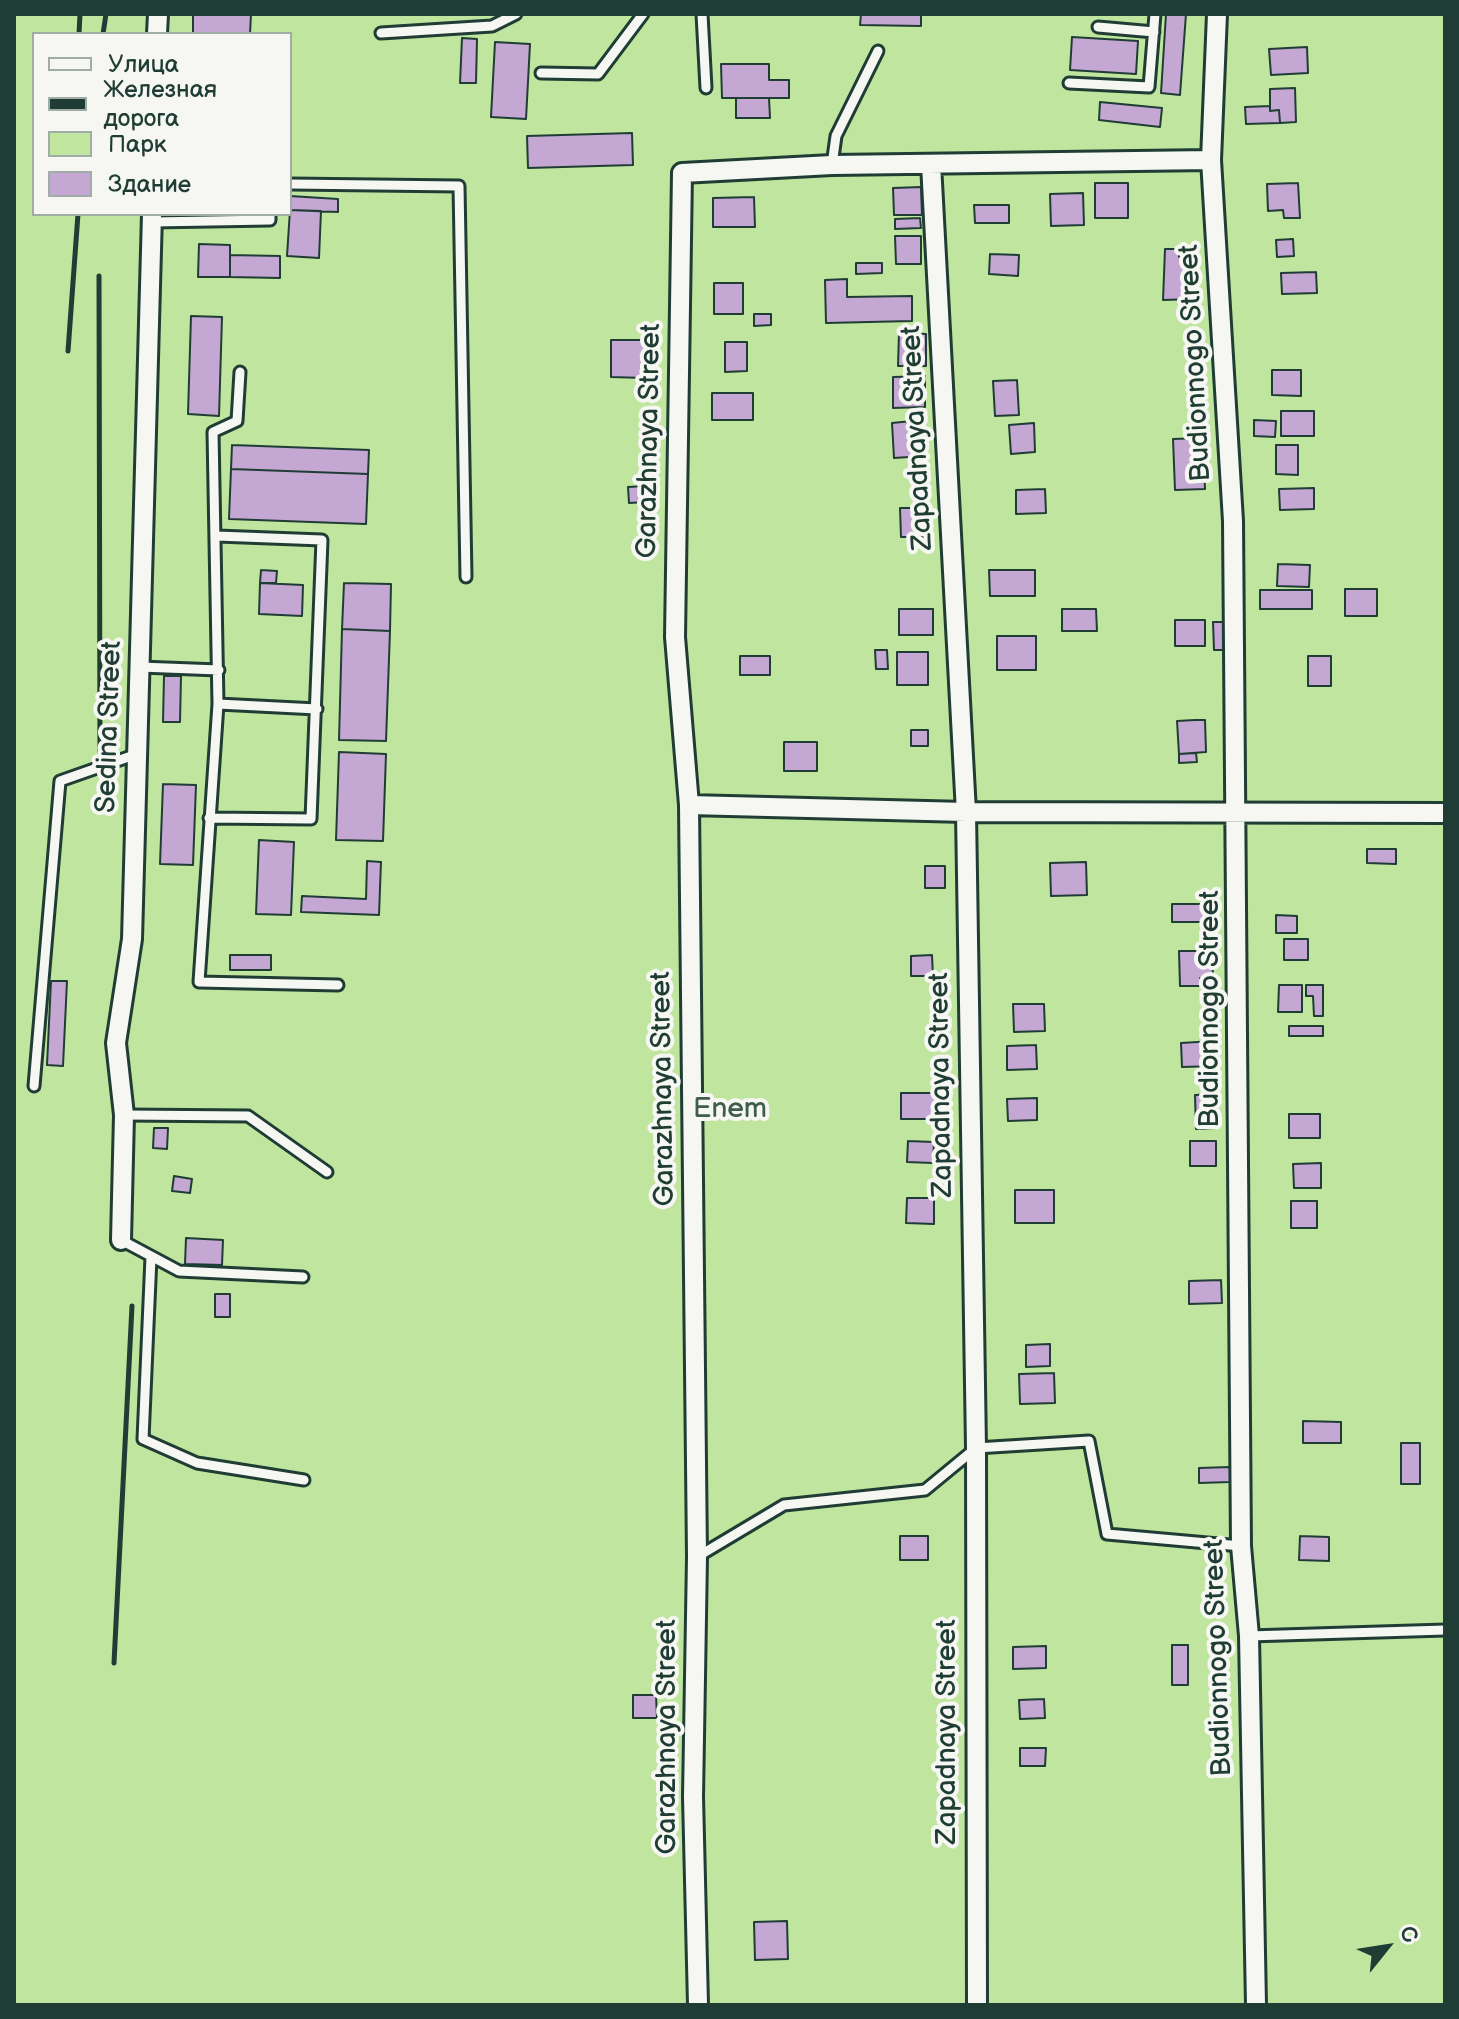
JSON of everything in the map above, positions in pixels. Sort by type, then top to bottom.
[{"type":"street","name":"Budionnogo Street","points":[[1217,14],[1211,160],[1233,521],[1238,812],[1241,1546],[1249,1636],[1256,2005]]},
{"type":"street","points":[[832,165],[1211,160]]},
{"type":"street","name":"Zapadnaya Street","points":[[931,164],[966,812],[976,1448],[977,2005]]},
{"type":"street","name":"Garazhnaya Street","points":[[698,2005],[693,1797],[697,1557],[689,805],[675,637],[682,173],[832,165]]},
{"type":"street","name":"Sedina Street","points":[[121,1240],[124,1115],[116,1043],[132,939],[152,218]]},
{"type":"street","points":[[689,805],[966,812],[1445,813]]},
{"type":"lane","points":[[434,14],[434,28]]},
{"type":"lane","points":[[381,33],[492,26],[516,14]]},
{"type":"lane","points":[[541,73],[598,74],[643,14]]},
{"type":"lane","points":[[702,14],[706,88]]},
{"type":"lane","points":[[1069,83],[1149,87],[1155,14]]},
{"type":"lane","points":[[1098,27],[1154,32]]},
{"type":"lane","points":[[832,165],[836,136],[878,51]]},
{"type":"lane","points":[[292,184],[459,186],[466,577]]},
{"type":"lane","points":[[152,218],[270,220],[270,216]]},
{"type":"lane","points":[[240,372],[237,421],[213,432],[219,670],[199,982],[338,985]]},
{"type":"lane","points":[[209,818],[311,819],[322,540],[217,536]]},
{"type":"lane","points":[[140,667],[219,670]]},
{"type":"lane","points":[[218,704],[317,709]]},
{"type":"lane","points":[[34,1086],[60,781],[137,754]]},
{"type":"lane","points":[[124,1115],[248,1116],[327,1172]]},
{"type":"lane","points":[[121,1240],[179,1271],[303,1277]]},
{"type":"lane","points":[[151,1257],[143,1439],[197,1463],[304,1480]]},
{"type":"lane","points":[[697,1557],[784,1505],[925,1490],[976,1448],[1089,1441],[1107,1534],[1241,1546]]},
{"type":"lane","points":[[1249,1636],[1445,1630]]},
{"type":"green space","name":"Enem","points":[[14,14],[1445,14],[1445,2005],[14,2005]]},
{"type":"building","points":[[193,14],[251,14],[250,32],[193,32]]},
{"type":"building","points":[[861,14],[921,14],[921,26],[860,25]]},
{"type":"building","points":[[1166,14],[1186,14],[1180,95],[1161,93]]},
{"type":"building","points":[[1072,37],[1138,41],[1136,74],[1070,70]]},
{"type":"building","points":[[462,38],[477,39],[476,83],[460,83]]},
{"type":"building","points":[[495,42],[530,44],[526,119],[491,117]]},
{"type":"building","points":[[1307,47],[1308,73],[1271,75],[1269,49]]},
{"type":"building","points":[[721,64],[769,64],[769,80],[789,80],[789,98],[722,98]]},
{"type":"building","points":[[1295,88],[1296,122],[1280,123],[1279,110],[1270,111],[1270,89]]},
{"type":"building","points":[[736,98],[769,98],[770,118],[736,118]]},
{"type":"building","points":[[1100,102],[1162,108],[1160,127],[1099,120]]},
{"type":"building","points":[[1270,106],[1270,111],[1279,110],[1280,123],[1246,124],[1245,107]]},
{"type":"building","points":[[632,133],[633,165],[528,168],[527,136]]},
{"type":"building","points":[[1095,183],[1128,183],[1128,218],[1095,218]]},
{"type":"building","points":[[1298,183],[1300,218],[1284,218],[1283,210],[1268,211],[1267,184]]},
{"type":"building","points":[[921,187],[922,215],[894,215],[893,188]]},
{"type":"building","points":[[1083,193],[1084,225],[1051,226],[1050,194]]},
{"type":"building","points":[[292,196],[338,199],[338,212],[292,210]]},
{"type":"building","points":[[754,197],[755,227],[713,227],[713,198]]},
{"type":"building","points":[[974,205],[1009,205],[1009,223],[975,223]]},
{"type":"building","points":[[292,210],[321,211],[319,258],[287,256]]},
{"type":"building","points":[[920,218],[921,228],[895,229],[895,219]]},
{"type":"building","points":[[895,236],[921,236],[921,264],[896,264]]},
{"type":"building","points":[[1293,239],[1294,256],[1277,257],[1276,240]]},
{"type":"building","points":[[199,244],[230,245],[230,277],[198,277]]},
{"type":"building","points":[[1165,249],[1179,249],[1179,257],[1192,257],[1194,299],[1163,300]]},
{"type":"building","points":[[990,254],[1019,255],[1018,276],[989,274]]},
{"type":"building","points":[[230,255],[280,256],[280,278],[230,277]]},
{"type":"building","points":[[856,263],[882,263],[882,273],[856,274]]},
{"type":"building","points":[[1316,272],[1317,293],[1282,294],[1281,273]]},
{"type":"building","points":[[847,279],[847,297],[912,296],[912,321],[826,323],[825,280]]},
{"type":"building","points":[[714,283],[743,283],[743,314],[714,314]]},
{"type":"building","points":[[754,314],[771,314],[771,325],[754,326]]},
{"type":"building","points":[[191,316],[222,317],[219,416],[188,414]]},
{"type":"building","points":[[899,333],[926,334],[926,366],[898,366]]},
{"type":"building","points":[[611,340],[646,340],[645,378],[611,377]]},
{"type":"building","points":[[725,342],[747,342],[747,371],[725,372]]},
{"type":"building","points":[[1272,370],[1301,370],[1301,396],[1272,395]]},
{"type":"building","points":[[925,376],[925,407],[893,408],[893,377]]},
{"type":"building","points":[[1017,380],[1019,415],[995,416],[993,381]]},
{"type":"building","points":[[712,393],[753,393],[753,420],[712,420]]},
{"type":"building","points":[[1281,411],[1314,411],[1314,436],[1281,436]]},
{"type":"building","points":[[922,420],[924,456],[894,458],[892,423]]},
{"type":"building","points":[[1254,420],[1276,421],[1275,437],[1254,436]]},
{"type":"building","points":[[1034,423],[1035,452],[1011,454],[1009,425]]},
{"type":"building","points":[[1203,438],[1205,489],[1175,490],[1173,439]]},
{"type":"building","points":[[232,445],[369,450],[368,474],[231,469]]},
{"type":"building","points":[[1276,445],[1298,445],[1298,475],[1276,474]]},
{"type":"building","points":[[231,469],[368,474],[366,524],[229,519]]},
{"type":"building","points":[[646,486],[647,502],[629,503],[628,487]]},
{"type":"building","points":[[1314,488],[1314,509],[1280,510],[1279,489]]},
{"type":"building","points":[[1045,489],[1046,513],[1016,514],[1016,490]]},
{"type":"building","points":[[900,508],[929,508],[929,537],[901,537]]},
{"type":"building","points":[[1278,564],[1310,565],[1309,587],[1277,586]]},
{"type":"building","points":[[261,570],[277,571],[276,583],[260,583]]},
{"type":"building","points":[[989,570],[1035,570],[1035,596],[990,596]]},
{"type":"building","points":[[260,583],[303,585],[302,616],[259,614]]},
{"type":"building","points":[[344,583],[391,584],[390,631],[342,629]]},
{"type":"building","points":[[1345,589],[1377,589],[1377,616],[1345,616]]},
{"type":"building","points":[[1260,590],[1312,590],[1312,609],[1260,609]]},
{"type":"building","points":[[899,609],[933,609],[933,635],[899,635]]},
{"type":"building","points":[[1062,609],[1096,609],[1097,631],[1062,631]]},
{"type":"building","points":[[1175,620],[1205,620],[1205,646],[1175,646]]},
{"type":"building","points":[[1213,622],[1225,622],[1226,650],[1214,650]]},
{"type":"building","points":[[342,629],[390,631],[386,741],[339,740]]},
{"type":"building","points":[[997,636],[1036,636],[1036,670],[997,670]]},
{"type":"building","points":[[875,650],[887,650],[888,669],[876,669]]},
{"type":"building","points":[[897,652],[928,652],[928,685],[897,685]]},
{"type":"building","points":[[740,656],[770,656],[770,675],[740,675]]},
{"type":"building","points":[[1308,656],[1331,656],[1331,686],[1308,686]]},
{"type":"building","points":[[164,676],[181,676],[180,722],[163,722]]},
{"type":"building","points":[[1205,720],[1206,752],[1179,754],[1177,721]]},
{"type":"building","points":[[911,730],[928,730],[928,746],[911,746]]},
{"type":"building","points":[[784,742],[817,742],[817,771],[784,771]]},
{"type":"building","points":[[339,752],[386,754],[383,841],[336,840]]},
{"type":"building","points":[[1196,753],[1197,762],[1179,763],[1179,754]]},
{"type":"building","points":[[163,784],[196,785],[193,865],[160,864]]},
{"type":"building","points":[[259,840],[294,842],[291,915],[256,914]]},
{"type":"building","points":[[1367,849],[1396,849],[1396,864],[1367,863]]},
{"type":"building","points":[[367,861],[381,862],[379,915],[301,912],[302,896],[366,899]]},
{"type":"building","points":[[1086,862],[1087,895],[1051,896],[1050,863]]},
{"type":"building","points":[[925,866],[945,866],[945,888],[925,888]]},
{"type":"building","points":[[1172,904],[1205,904],[1205,922],[1172,922]]},
{"type":"building","points":[[1276,915],[1297,916],[1297,933],[1276,933]]},
{"type":"building","points":[[1284,939],[1308,939],[1308,960],[1284,960]]},
{"type":"building","points":[[1179,951],[1212,951],[1213,978],[1200,978],[1201,986],[1180,986]]},
{"type":"building","points":[[230,955],[271,955],[271,970],[230,970]]},
{"type":"building","points":[[932,955],[933,976],[911,976],[911,956]]},
{"type":"building","points":[[51,981],[67,981],[63,1066],[47,1065]]},
{"type":"building","points":[[1279,985],[1302,985],[1302,1012],[1278,1012]]},
{"type":"building","points":[[1306,985],[1323,985],[1323,1016],[1314,1016],[1313,996],[1306,996]]},
{"type":"building","points":[[1013,1004],[1044,1004],[1045,1031],[1014,1032]]},
{"type":"building","points":[[1289,1026],[1323,1026],[1323,1036],[1289,1036]]},
{"type":"building","points":[[1214,1041],[1216,1066],[1182,1067],[1181,1043]]},
{"type":"building","points":[[1036,1045],[1037,1069],[1007,1070],[1007,1046]]},
{"type":"building","points":[[901,1093],[935,1093],[935,1119],[901,1119]]},
{"type":"building","points":[[1214,1094],[1215,1128],[1196,1129],[1195,1095]]},
{"type":"building","points":[[1037,1098],[1037,1120],[1008,1121],[1007,1099]]},
{"type":"building","points":[[1289,1114],[1320,1114],[1320,1138],[1289,1138]]},
{"type":"building","points":[[154,1128],[168,1128],[167,1149],[153,1148]]},
{"type":"building","points":[[908,1141],[934,1142],[933,1163],[907,1162]]},
{"type":"building","points":[[1190,1141],[1216,1141],[1216,1166],[1190,1166]]},
{"type":"building","points":[[1321,1163],[1321,1188],[1294,1188],[1293,1164]]},
{"type":"building","points":[[174,1176],[192,1179],[190,1193],[172,1191]]},
{"type":"building","points":[[1015,1190],[1054,1190],[1054,1223],[1015,1223]]},
{"type":"building","points":[[907,1198],[934,1198],[934,1224],[906,1223]]},
{"type":"building","points":[[1291,1201],[1317,1201],[1317,1228],[1291,1228]]},
{"type":"building","points":[[186,1238],[223,1240],[222,1265],[185,1264]]},
{"type":"building","points":[[1221,1280],[1222,1303],[1189,1304],[1189,1281]]},
{"type":"building","points":[[215,1294],[230,1294],[230,1317],[215,1317]]},
{"type":"building","points":[[1050,1344],[1050,1366],[1026,1367],[1026,1345]]},
{"type":"building","points":[[1054,1373],[1055,1403],[1020,1404],[1019,1374]]},
{"type":"building","points":[[1303,1421],[1341,1422],[1341,1443],[1303,1443]]},
{"type":"building","points":[[1401,1443],[1420,1443],[1420,1484],[1401,1484]]},
{"type":"building","points":[[1230,1467],[1230,1482],[1199,1483],[1199,1468]]},
{"type":"building","points":[[900,1536],[928,1536],[928,1560],[900,1560]]},
{"type":"building","points":[[1300,1536],[1329,1537],[1329,1561],[1299,1560]]},
{"type":"building","points":[[1172,1645],[1188,1645],[1188,1685],[1172,1685]]},
{"type":"building","points":[[1046,1646],[1046,1668],[1013,1669],[1013,1647]]},
{"type":"building","points":[[633,1695],[656,1695],[657,1718],[633,1718]]},
{"type":"building","points":[[1044,1699],[1045,1718],[1020,1719],[1019,1700]]},
{"type":"building","points":[[1020,1748],[1046,1748],[1045,1766],[1020,1766]]},
{"type":"building","points":[[787,1921],[788,1959],[755,1960],[754,1922]]},
{"type":"railway","points":[[79,32],[80,14]]},
{"type":"railway","points":[[103,32],[106,14]]},
{"type":"railway","points":[[68,351],[78,216]]},
{"type":"railway","points":[[99,276],[100,763]]},
{"type":"railway","points":[[114,1663],[132,1306]]}]
